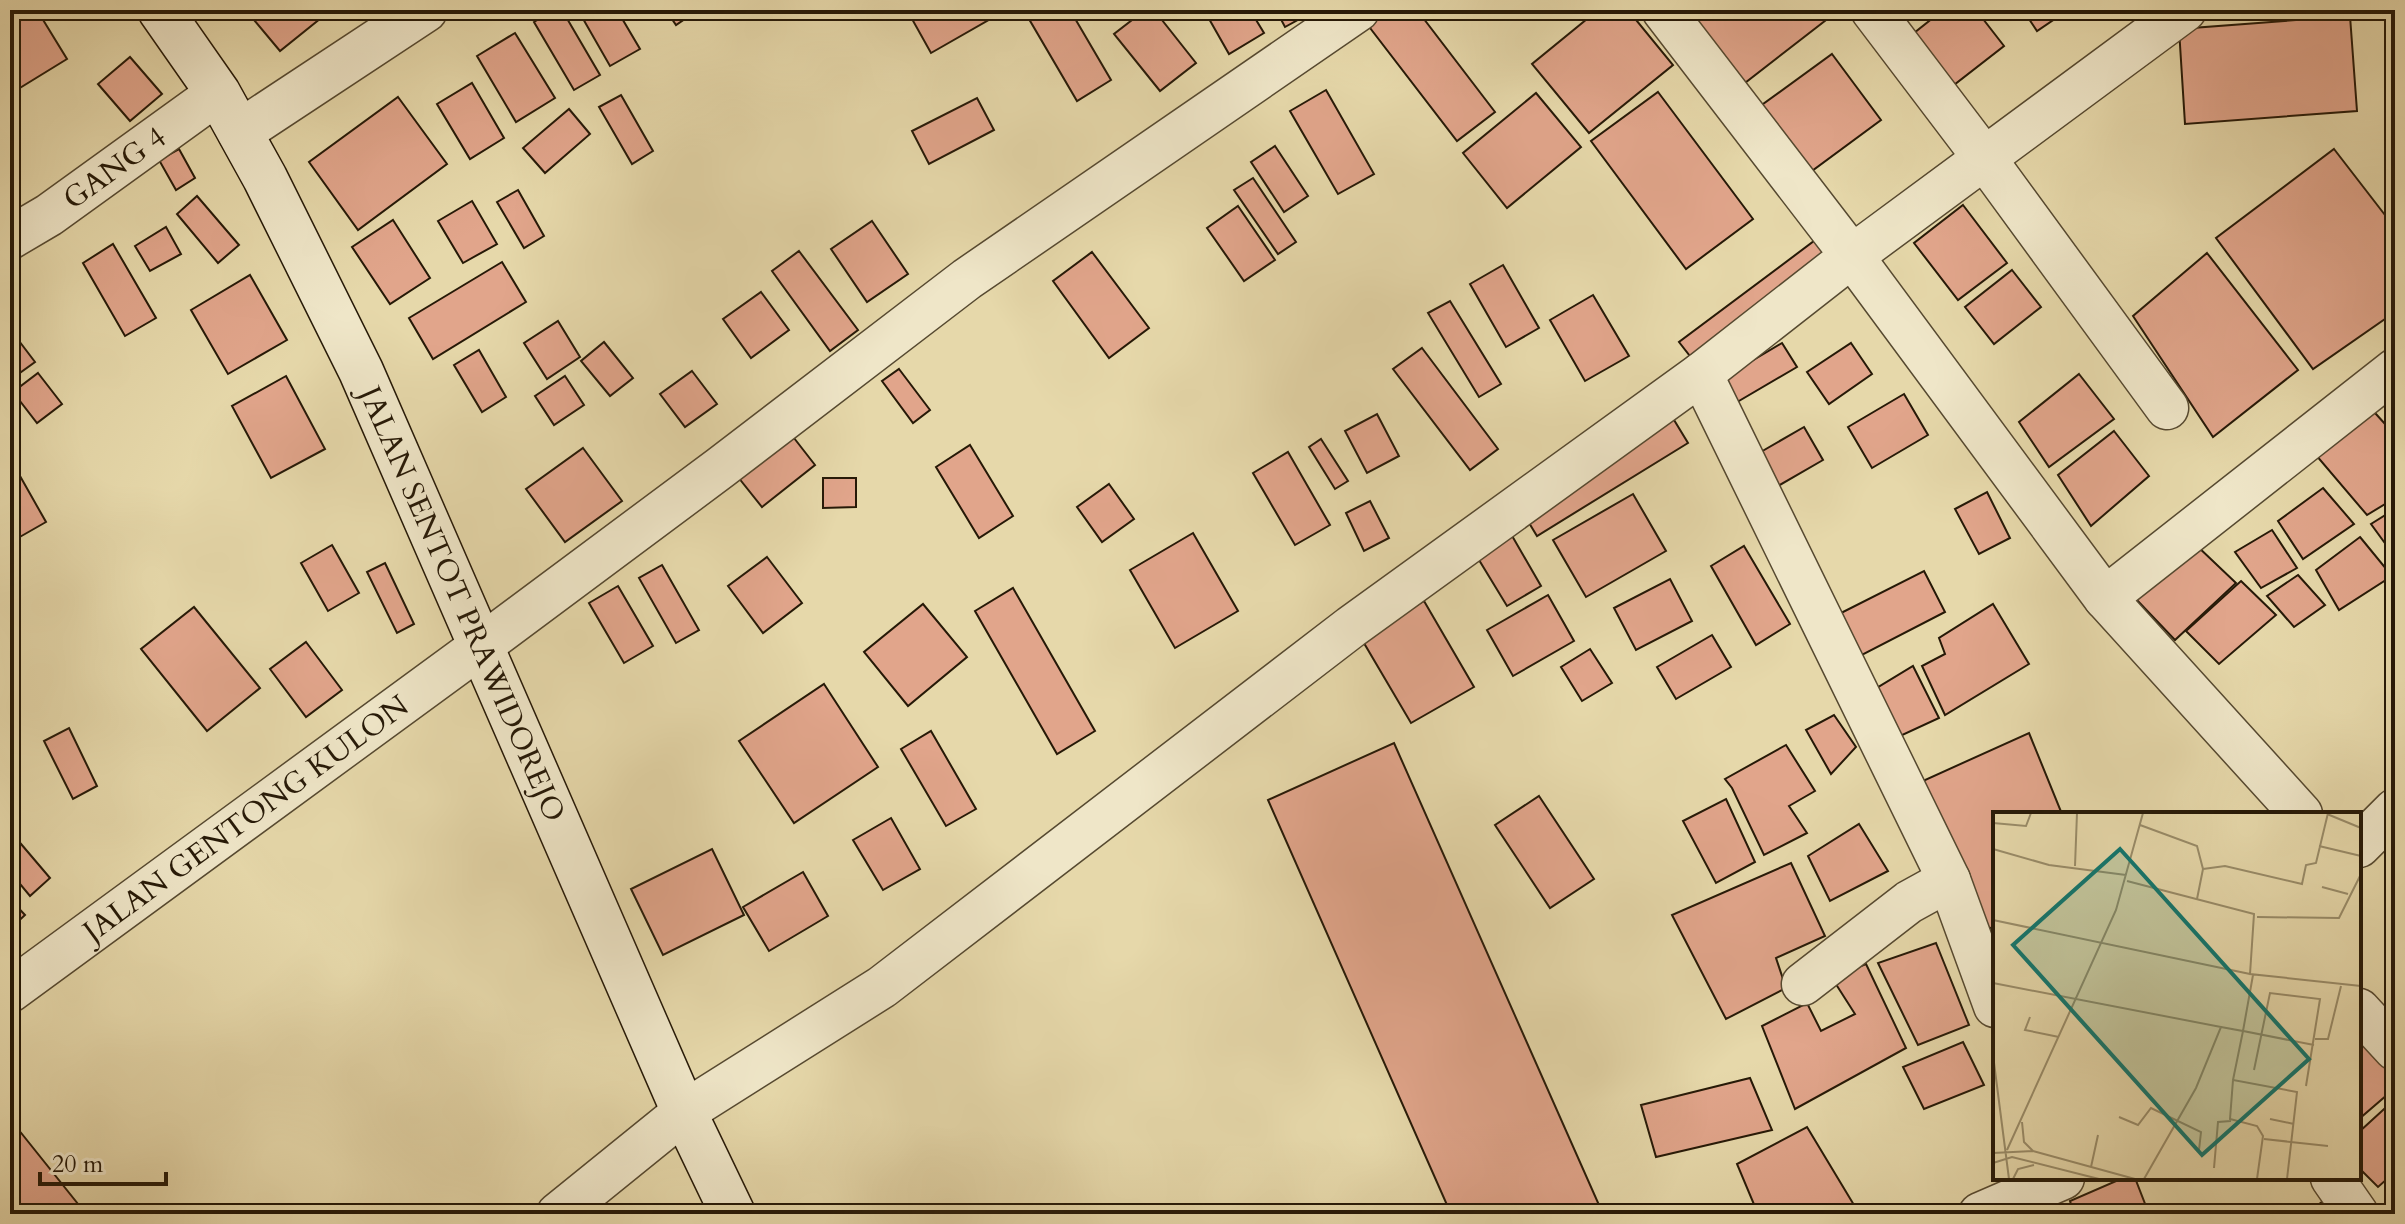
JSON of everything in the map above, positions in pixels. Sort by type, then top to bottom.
[{"type":"main road","name":"JALAN SENTOT PRAWIDOREJO","points":[[160,10],[218,93],[240,132],[361,371],[684,1112],[733,1214]]},
{"type":"main road","points":[[240,132],[425,10]]},
{"type":"street","name":"JALAN GENTONG KULON","points":[[13,983],[481,646],[967,279],[1358,10]]},
{"type":"street","points":[[1663,10],[1852,256],[2105,598],[2299,812]]},
{"type":"street","points":[[1872,10],[2167,408]]},
{"type":"street","points":[[558,1214],[684,1112],[882,987],[1351,627],[1701,374],[1852,256],[2185,10]]},
{"type":"street","name":"GANG 4","points":[[10,238],[49,215],[218,93]]},
{"type":"street","points":[[2105,598],[2395,370]]},
{"type":"street","points":[[1701,374],[1949,880],[1993,1001]]},
{"type":"street","points":[[2361,844],[2395,810]]},
{"type":"street","points":[[1803,984],[1909,902],[1949,880]]},
{"type":"street","points":[[2361,1012],[2395,1049]]},
{"type":"street","points":[[2333,1180],[2357,1214]]},
{"type":"street","points":[[1980,1214],[2063,1188]]},
{"type":"building","points":[[37,10],[67,59],[10,94],[10,27]]},
{"type":"building","points":[[267,10],[331,10],[280,51],[254,20]]},
{"type":"building","points":[[554,10],[562,10],[600,75],[574,90],[534,22]]},
{"type":"building","points":[[578,10],[617,10],[640,49],[610,66]]},
{"type":"building","points":[[666,10],[698,10],[676,25]]},
{"type":"building","points":[[907,10],[997,10],[999,14],[931,53]]},
{"type":"building","points":[[1045,10],[1070,10],[1111,80],[1077,101],[1029,19]]},
{"type":"building","points":[[1145,10],[1154,10],[1196,63],[1160,91],[1114,34]]},
{"type":"building","points":[[1204,10],[1250,10],[1264,33],[1229,54]]},
{"type":"building","points":[[1276,10],[1299,10],[1303,17],[1285,27]]},
{"type":"building","points":[[1386,10],[1417,10],[1495,112],[1457,141],[1367,24]]},
{"type":"building","points":[[1598,10],[1628,10],[1673,65],[1589,133],[1532,64]]},
{"type":"building","points":[[1674,10],[1839,10],[1732,93]]},
{"type":"building","points":[[1943,10],[1976,10],[2004,46],[1950,88],[1909,37]]},
{"type":"building","points":[[2023,10],[2068,10],[2037,31]]},
{"type":"building","points":[[2350,16],[2357,111],[2185,124],[2179,29]]},
{"type":"building","points":[[515,33],[555,98],[516,122],[477,56]]},
{"type":"building","points":[[1832,54],[1881,120],[1801,179],[1752,112]]},
{"type":"building","points":[[130,57],[162,94],[130,121],[98,84]]},
{"type":"building","points":[[472,83],[504,138],[470,159],[437,104]]},
{"type":"building","points":[[1326,90],[1374,174],[1338,194],[1290,111]]},
{"type":"building","points":[[1658,92],[1753,219],[1686,269],[1591,141]]},
{"type":"building","points":[[1536,93],[1581,147],[1507,208],[1463,153]]},
{"type":"building","points":[[621,95],[653,151],[632,164],[599,107]]},
{"type":"building","points":[[398,97],[447,164],[358,230],[309,162]]},
{"type":"building","points":[[977,98],[994,130],[929,164],[912,131]]},
{"type":"building","points":[[569,109],[590,134],[545,173],[523,148]]},
{"type":"building","points":[[1275,146],[1308,196],[1284,212],[1251,162]]},
{"type":"building","points":[[179,149],[195,178],[176,190],[159,160]]},
{"type":"building","points":[[2334,149],[2395,228],[2395,312],[2313,369],[2216,238]]},
{"type":"building","points":[[1253,178],[1296,242],[1278,254],[1234,190]]},
{"type":"building","points":[[518,190],[544,236],[524,248],[497,202]]},
{"type":"building","points":[[197,196],[239,245],[218,263],[177,214]]},
{"type":"building","points":[[472,201],[497,244],[463,263],[438,221]]},
{"type":"building","points":[[1963,205],[2007,263],[1958,300],[1914,243]]},
{"type":"building","points":[[1238,206],[1275,260],[1244,281],[1207,228]]},
{"type":"building","points":[[393,220],[430,278],[390,304],[352,247]]},
{"type":"building","points":[[872,221],[908,274],[867,302],[831,249]]},
{"type":"building","points":[[166,227],[181,254],[150,271],[135,246]]},
{"type":"building","points":[[1818,238],[1836,261],[1697,365],[1679,342]]},
{"type":"building","points":[[113,244],[156,318],[125,336],[83,263]]},
{"type":"building","points":[[799,251],[858,330],[830,351],[772,271]]},
{"type":"building","points":[[1092,252],[1149,328],[1109,358],[1053,281]]},
{"type":"building","points":[[2207,253],[2298,370],[2213,437],[2133,316]]},
{"type":"building","points":[[502,262],[526,302],[433,359],[409,318]]},
{"type":"building","points":[[1503,265],[1539,328],[1506,347],[1470,284]]},
{"type":"building","points":[[2012,270],[2041,307],[1994,344],[1965,307]]},
{"type":"building","points":[[250,275],[287,340],[228,374],[191,310]]},
{"type":"building","points":[[761,292],[789,330],[751,358],[723,319]]},
{"type":"building","points":[[1593,295],[1629,356],[1585,381],[1550,320]]},
{"type":"building","points":[[1450,301],[1501,384],[1479,397],[1428,313]]},
{"type":"building","points":[[558,321],[580,357],[547,379],[524,343]]},
{"type":"building","points":[[10,329],[35,362],[10,380]]},
{"type":"building","points":[[604,342],[633,378],[610,396],[581,361]]},
{"type":"building","points":[[1782,343],[1797,367],[1727,408],[1713,384]]},
{"type":"building","points":[[1851,343],[1872,374],[1829,404],[1807,372]]},
{"type":"building","points":[[1422,348],[1498,449],[1470,470],[1393,369]]},
{"type":"building","points":[[479,350],[506,397],[482,412],[454,365]]},
{"type":"building","points":[[899,369],[930,410],[913,423],[882,381]]},
{"type":"building","points":[[692,371],[717,404],[685,427],[660,394]]},
{"type":"building","points":[[38,373],[62,404],[37,423],[13,392]]},
{"type":"building","points":[[2079,374],[2114,419],[2049,467],[2019,422]]},
{"type":"building","points":[[286,376],[325,449],[271,478],[232,406]]},
{"type":"building","points":[[565,376],[584,405],[554,425],[535,396]]},
{"type":"building","points":[[1904,394],[1928,435],[1872,468],[1848,427]]},
{"type":"building","points":[[2366,403],[2395,435],[2395,498],[2367,515],[2304,441]]},
{"type":"building","points":[[1377,414],[1399,456],[1367,473],[1345,431]]},
{"type":"building","points":[[1671,415],[1688,443],[1537,536],[1520,508]]},
{"type":"building","points":[[1804,427],[1823,460],[1778,486],[1759,453]]},
{"type":"building","points":[[787,429],[815,465],[762,507],[734,472]]},
{"type":"building","points":[[2114,431],[2149,476],[2091,526],[2058,475]]},
{"type":"building","points":[[1321,439],[1348,481],[1335,489],[1309,447]]},
{"type":"building","points":[[970,445],[1013,516],[979,538],[936,467]]},
{"type":"building","points":[[583,448],[622,501],[565,542],[526,489]]},
{"type":"building","points":[[1288,452],[1330,525],[1295,545],[1253,473]]},
{"type":"building","points":[[20,476],[46,522],[18,538],[10,524],[10,482]]},
{"type":"building","points":[[823,478],[856,478],[856,507],[823,508]]},
{"type":"building","points":[[1109,484],[1134,519],[1102,542],[1077,507]]},
{"type":"building","points":[[2323,488],[2354,524],[2303,559],[2278,521]]},
{"type":"building","points":[[1987,492],[2010,538],[1979,554],[1955,509]]},
{"type":"building","points":[[1633,494],[1666,551],[1586,597],[1553,540]]},
{"type":"building","points":[[1370,501],[1389,538],[1364,551],[1346,513]]},
{"type":"building","points":[[2395,509],[2395,557],[2371,524]]},
{"type":"building","points":[[2272,530],[2297,568],[2261,588],[2235,552]]},
{"type":"building","points":[[1193,533],[1238,611],[1175,648],[1130,570]]},
{"type":"building","points":[[1511,534],[1541,586],[1507,606],[1476,555]]},
{"type":"building","points":[[2360,537],[2392,576],[2339,610],[2316,570]]},
{"type":"building","points":[[2195,544],[2236,583],[2175,640],[2134,597]]},
{"type":"building","points":[[332,545],[359,593],[328,611],[301,563]]},
{"type":"building","points":[[1744,546],[1790,624],[1756,645],[1711,566]]},
{"type":"building","points":[[767,557],[802,603],[763,633],[728,586]]},
{"type":"building","points":[[385,563],[414,624],[397,633],[367,572]]},
{"type":"building","points":[[662,565],[699,630],[676,643],[639,578]]},
{"type":"building","points":[[1924,571],[1945,612],[1858,657],[1837,615]]},
{"type":"building","points":[[2298,575],[2325,605],[2294,627],[2267,596]]},
{"type":"building","points":[[1670,579],[1692,621],[1636,650],[1614,608]]},
{"type":"building","points":[[2241,581],[2276,615],[2219,664],[2186,631]]},
{"type":"building","points":[[618,586],[653,646],[624,663],[589,603]]},
{"type":"building","points":[[1013,588],[1095,731],[1057,754],[975,611]]},
{"type":"building","points":[[1548,595],[1574,641],[1513,676],[1487,630]]},
{"type":"building","points":[[1424,601],[1474,687],[1411,723],[1361,638]]},
{"type":"building","points":[[923,604],[967,657],[908,706],[864,652]]},
{"type":"building","points":[[1993,604],[2029,664],[1945,715],[1922,666],[1945,654],[1939,638]]},
{"type":"building","points":[[194,607],[260,688],[207,731],[141,649]]},
{"type":"building","points":[[1712,635],[1731,667],[1676,699],[1657,667]]},
{"type":"building","points":[[306,642],[342,690],[306,717],[270,669]]},
{"type":"building","points":[[1590,649],[1612,683],[1582,701],[1561,667]]},
{"type":"building","points":[[1913,666],[1939,718],[1885,743],[1862,697]]},
{"type":"building","points":[[824,684],[878,767],[794,823],[739,741]]},
{"type":"building","points":[[1834,715],[1856,747],[1831,774],[1806,730]]},
{"type":"building","points":[[69,728],[97,786],[73,799],[44,741]]},
{"type":"building","points":[[931,731],[976,809],[946,826],[901,749]]},
{"type":"building","points":[[2029,733],[2061,812],[1993,812],[1993,927],[1973,936],[1914,785]]},
{"type":"building","points":[[1394,743],[1603,1214],[1451,1214],[1268,800]]},
{"type":"building","points":[[1786,745],[1815,791],[1789,806],[1807,833],[1764,855],[1725,779]]},
{"type":"building","points":[[1539,796],[1594,879],[1550,908],[1495,825]]},
{"type":"building","points":[[1726,799],[1755,862],[1716,883],[1683,821]]},
{"type":"building","points":[[891,818],[920,869],[883,890],[853,840]]},
{"type":"building","points":[[1859,824],[1888,871],[1830,901],[1808,856]]},
{"type":"building","points":[[10,831],[50,878],[30,896],[10,872]]},
{"type":"building","points":[[712,849],[744,915],[663,955],[631,889]]},
{"type":"building","points":[[1791,863],[1825,936],[1776,958],[1786,988],[1726,1019],[1672,915]]},
{"type":"building","points":[[803,872],[828,916],[769,951],[743,907]]},
{"type":"building","points":[[10,899],[25,915],[10,929]]},
{"type":"building","points":[[1936,943],[1969,1025],[1918,1045],[1878,963]]},
{"type":"building","points":[[1866,964],[1906,1048],[1795,1109],[1762,1026],[1807,1003],[1821,1031],[1855,1014],[1832,978]]},
{"type":"building","points":[[2361,1034],[2395,1071],[2395,1088],[2361,1117]]},
{"type":"building","points":[[1963,1042],[1984,1085],[1924,1109],[1903,1067]]},
{"type":"building","points":[[1750,1078],[1772,1130],[1656,1157],[1641,1105]]},
{"type":"building","points":[[2395,1099],[2395,1172],[2378,1187],[2361,1170],[2361,1130]]},
{"type":"building","points":[[10,1119],[86,1214],[10,1214]]},
{"type":"building","points":[[1807,1127],[1857,1210],[1847,1214],[1758,1214],[1737,1164]]},
{"type":"building","points":[[2118,1180],[2136,1180],[2149,1214],[2074,1214],[2070,1201]]},
{"type":"building","points":[[2323,1201],[2334,1214],[2306,1214]]}]
